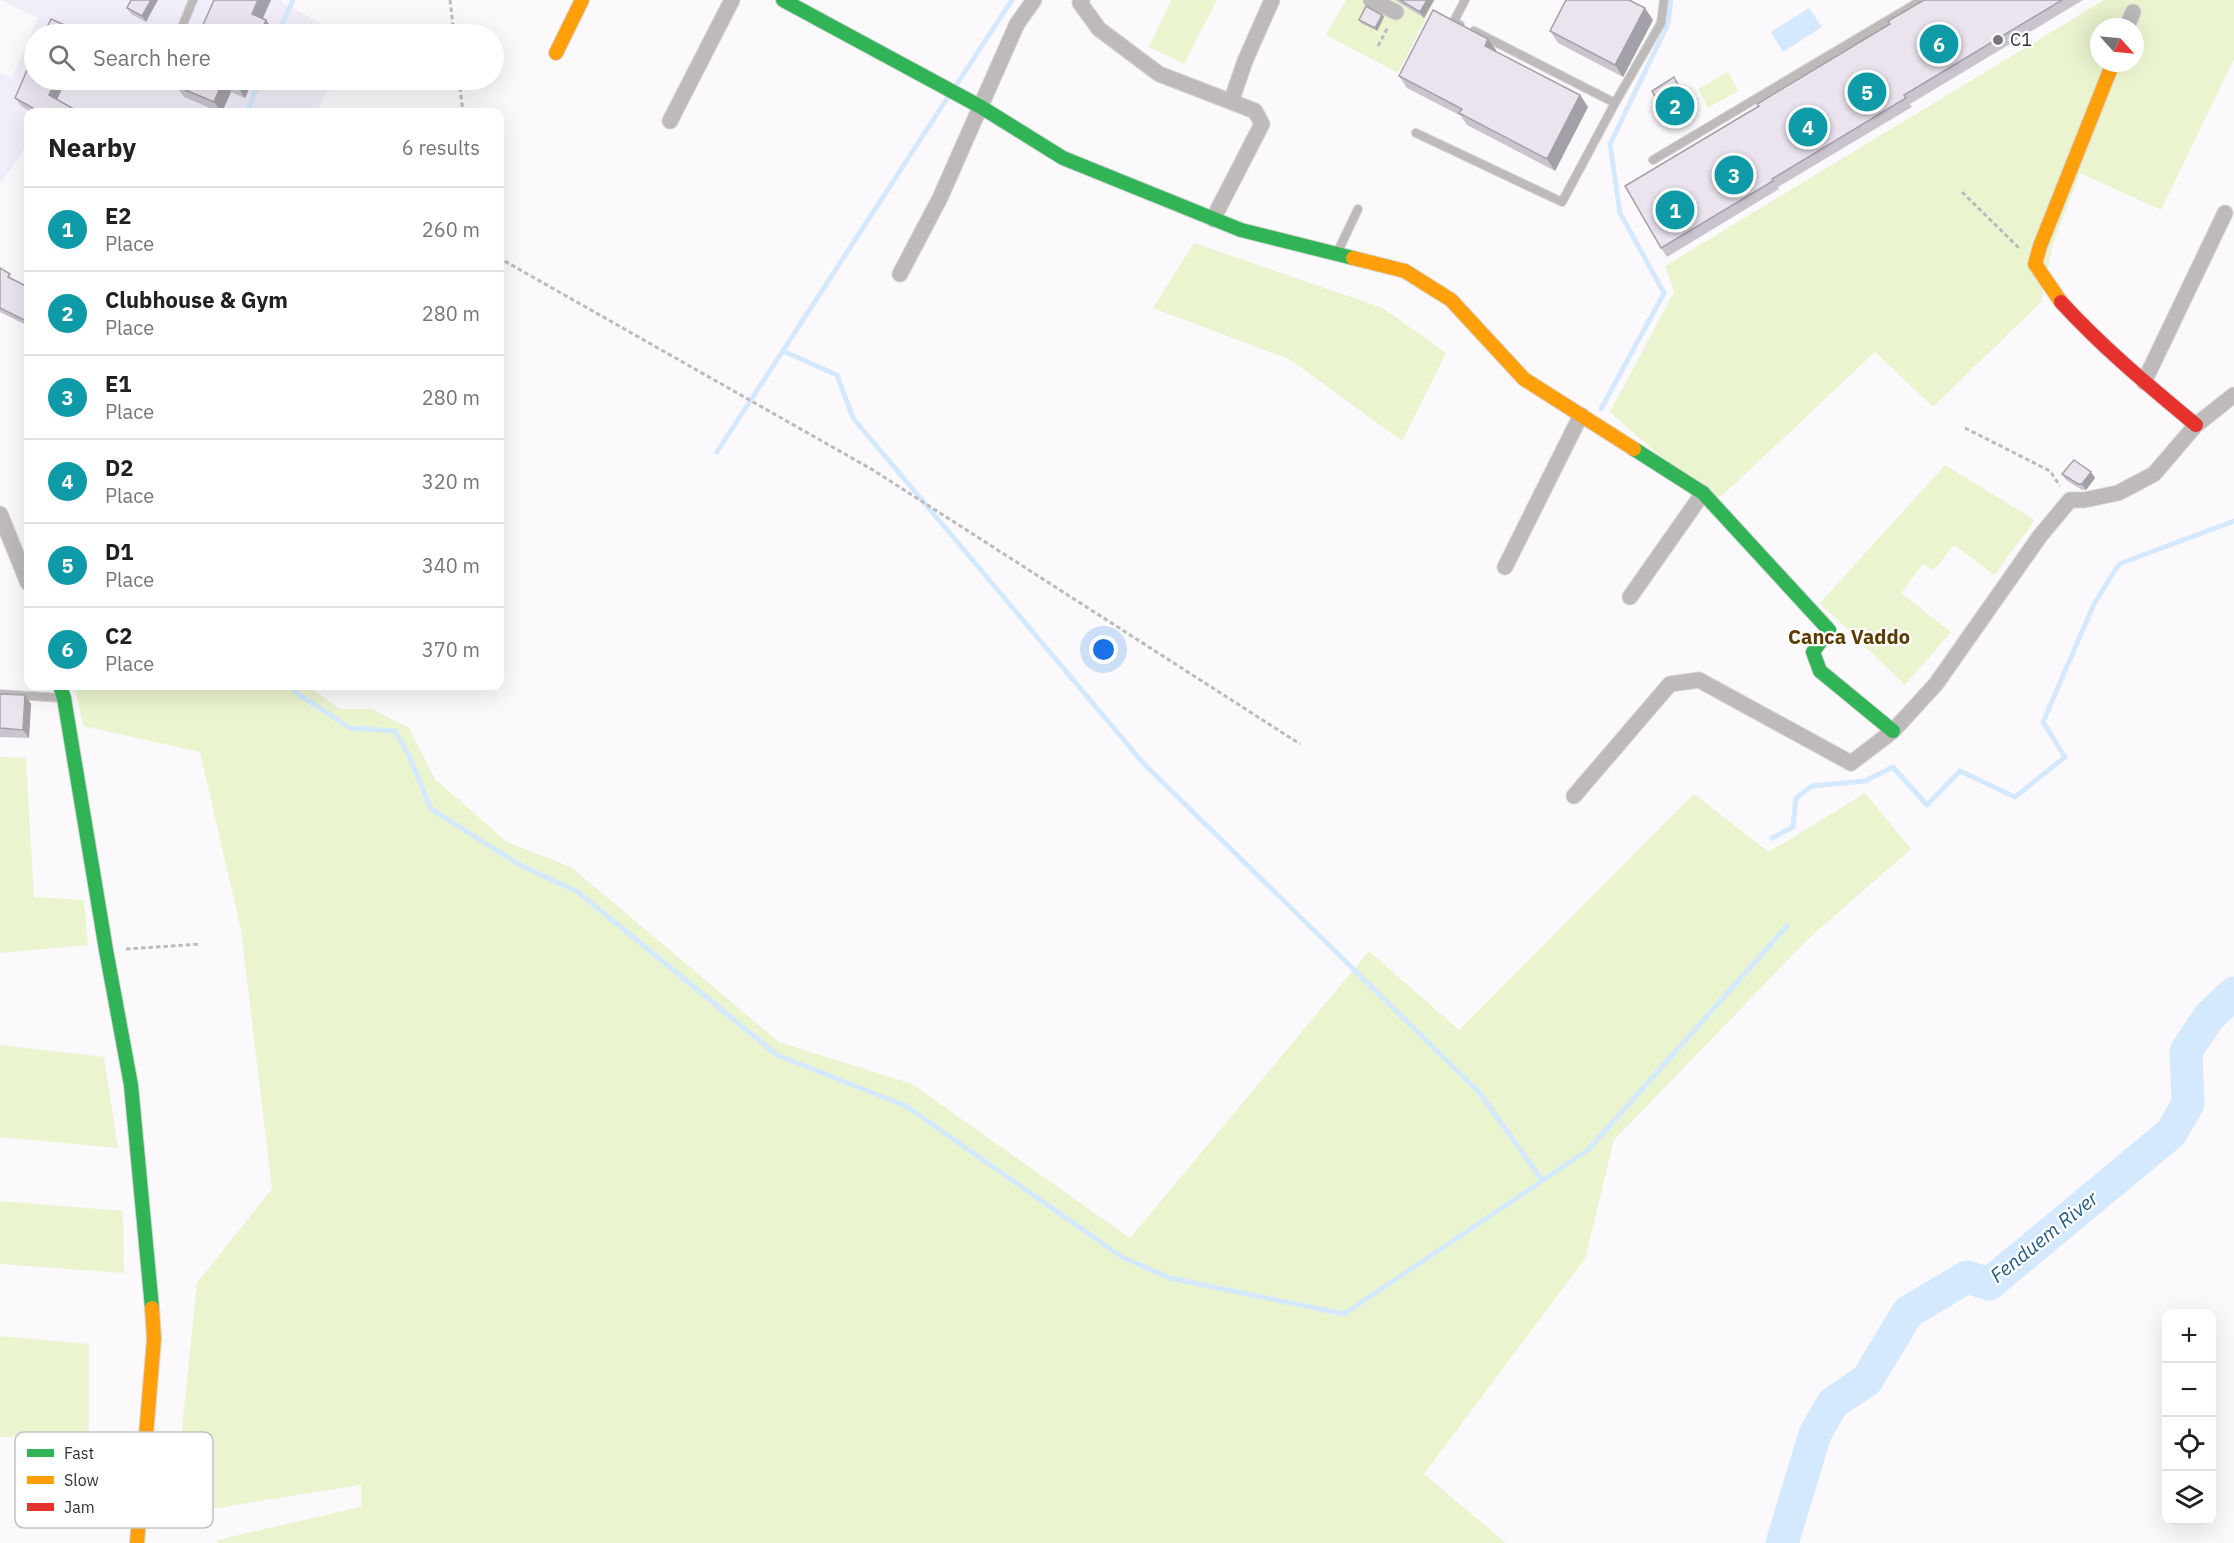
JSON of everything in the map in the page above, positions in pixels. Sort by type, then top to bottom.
[{"type":"street","points":[[556,53],[582,0]]},
{"type":"street","points":[[670,121],[732,0]]},
{"type":"street","points":[[783,0],[981,107],[1063,158],[1241,231],[1405,271],[1451,300],[1524,379],[1703,493],[1829,630],[1813,652],[1820,670],[1893,731]]},
{"type":"street","points":[[900,274],[940,198],[1017,24],[1034,0]]},
{"type":"street","points":[[1231,102],[1245,61],[1272,0]]},
{"type":"street","points":[[1371,0],[1396,12]]},
{"type":"street","points":[[1078,1],[1099,29],[1159,74],[1255,111],[1262,124],[1213,219]]},
{"type":"street","points":[[2131,18],[2133,12]]},
{"type":"street","points":[[2109,72],[2040,246],[2036,264],[2053,293],[2079,322],[2144,382],[2196,425]]},
{"type":"street","points":[[2144,382],[2225,213]]},
{"type":"street","points":[[1574,796],[1670,684],[1699,680],[1851,763],[1893,731],[1936,684],[2040,536],[2070,500],[2084,500],[2118,493],[2154,474],[2196,425],[2234,395]]},
{"type":"street","points":[[1505,567],[1581,415]]},
{"type":"street","points":[[1630,597],[1703,493]]},
{"type":"street","points":[[0,514],[24,573]]},
{"type":"street","points":[[62,692],[131,1085],[151,1286],[153,1339],[146,1432]]},
{"type":"street","points":[[137,1543],[138,1528]]},
{"type":"lane","points":[[183,24],[193,0]]},
{"type":"lane","points":[[1465,0],[1454,21],[1616,103]]},
{"type":"lane","points":[[1416,133],[1562,202],[1661,23],[1664,0]]},
{"type":"lane","points":[[1653,160],[1922,0]]},
{"type":"lane","points":[[1336,255],[1358,209]]},
{"type":"lane","points":[[0,694],[62,692]]},
{"type":"path","points":[[450,0],[453,24]]},
{"type":"path","points":[[1378,46],[1396,12]]},
{"type":"path","points":[[460,90],[462,108]]},
{"type":"path","points":[[1962,192],[2036,264]]},
{"type":"path","points":[[504,261],[873,470],[1300,744]]},
{"type":"path","points":[[1965,428],[2050,471],[2070,500]]},
{"type":"path","points":[[106,950],[201,944]]},
{"type":"shaded area","points":[[0,0],[282,0],[283,3],[322,24],[35,24],[38,18]]},
{"type":"shaded area","points":[[24,50],[24,90],[328,90],[318,108],[24,108],[24,150],[0,184],[0,73],[12,78]]},
{"type":"green space","points":[[1171,0],[1217,0],[1184,64],[1149,47]]},
{"type":"green space","points":[[1346,0],[1435,0],[1398,73],[1326,35]]},
{"type":"green space","points":[[2104,0],[2234,0],[2234,59],[2161,210],[2080,173],[2053,244],[2041,302],[1933,407],[1875,352],[1725,493],[1711,501],[1610,412],[1674,292],[1665,266]]},
{"type":"green space","points":[[1728,72],[1738,91],[1708,108],[1698,89]]},
{"type":"green space","points":[[1194,243],[1383,308],[1446,353],[1402,441],[1289,359],[1153,308]]},
{"type":"green space","points":[[1945,465],[2035,520],[1994,575],[1954,545],[1934,570],[1923,564],[1901,593],[1951,632],[1905,685],[1820,603]]},
{"type":"green space","points":[[76,690],[314,690],[340,709],[372,709],[409,728],[435,779],[507,842],[571,867],[779,1042],[912,1084],[1130,1238],[1369,951],[1459,1030],[1694,794],[1769,852],[1865,793],[1911,849],[1810,937],[1614,1140],[1585,1259],[1424,1474],[1506,1543],[217,1543],[217,1540],[361,1507],[361,1485],[213,1509],[213,1432],[182,1432],[197,1283],[272,1189],[241,930],[200,752],[83,726]]},
{"type":"green space","points":[[0,757],[26,758],[34,897],[84,900],[88,945],[0,953]]},
{"type":"green space","points":[[0,1045],[104,1057],[118,1148],[0,1137]]},
{"type":"green space","points":[[0,1201],[123,1211],[124,1273],[0,1264]]},
{"type":"green space","points":[[0,1336],[89,1344],[89,1432],[15,1432],[15,1437],[0,1437]]},
{"type":"water","points":[[1809,8],[1822,27],[1783,52],[1771,32]]},
{"type":"building","points":[[131,0],[151,0],[142,16],[127,8]]},
{"type":"building","points":[[214,0],[258,0],[252,14],[266,20],[264,24],[203,24]]},
{"type":"building","points":[[1400,0],[1427,0],[1420,12]]},
{"type":"building","points":[[1566,0],[1629,0],[1645,8],[1615,65],[1550,31]]},
{"type":"building","points":[[1924,0],[2062,0],[1904,95],[1906,98],[1661,248],[1625,186],[1759,106],[1757,104],[1890,24],[1888,21]]},
{"type":"building","points":[[1366,6],[1382,15],[1375,28],[1359,20]]},
{"type":"building","points":[[1433,10],[1488,39],[1485,46],[1580,95],[1547,159],[1459,113],[1462,109],[1399,76]]},
{"type":"building","points":[[51,19],[62,24],[49,24]]},
{"type":"building","points":[[24,77],[24,90],[51,90],[49,95],[72,108],[33,108],[15,98]]},
{"type":"building","points":[[1674,77],[1689,109],[1669,121],[1652,91]]},
{"type":"building","points":[[186,90],[219,90],[214,102]]},
{"type":"building","points":[[0,268],[10,274],[8,277],[24,285],[24,320],[0,308]]},
{"type":"building","points":[[2074,460],[2091,472],[2082,484],[2062,474]]},
{"type":"building","points":[[0,694],[25,695],[23,730],[0,728]]},
{"type":"waterway","points":[[282,24],[293,0]]},
{"type":"waterway","points":[[955,87],[1012,0]]},
{"type":"waterway","points":[[1601,409],[1664,293],[1620,213],[1610,144],[1668,24],[1671,0]]},
{"type":"waterway","points":[[249,108],[256,90]]},
{"type":"waterway","points":[[717,452],[950,94]]},
{"type":"waterway","points":[[783,351],[837,375],[853,418],[1144,764],[1479,1092],[1542,1180]]},
{"type":"waterway","points":[[1772,838],[1793,827],[1796,798],[1812,786],[1865,781],[1893,767],[1927,805],[1960,771],[2015,797],[2065,757],[2043,722],[2094,604],[2119,564],[2234,521]]},
{"type":"waterway","points":[[294,690],[350,728],[395,731],[409,756],[431,809],[520,865],[578,892],[777,1055],[906,1106],[1122,1257],[1170,1278],[1344,1314],[1588,1150],[1787,926]]},
{"type":"waterway","name":"Fenduem River","points":[[1782,1543],[1815,1434],[1833,1403],[1867,1380],[1908,1312],[1967,1277],[1989,1284],[2171,1133],[2188,1104],[2186,1051],[2209,1017],[2234,993]]},
{"type":"traffic: fast","points":[[783,0],[981,107],[1063,158],[1241,230],[1353,258]]},
{"type":"traffic: fast","points":[[1634,449],[1703,493],[1829,630],[1813,652],[1820,671],[1893,731]]},
{"type":"traffic: fast","points":[[61,690],[131,1085],[152,1308]]},
{"type":"traffic: slow","points":[[556,53],[582,0]]},
{"type":"traffic: slow","points":[[2061,302],[2035,264],[2040,246],[2109,72]]},
{"type":"traffic: slow","points":[[1353,258],[1405,271],[1451,300],[1524,379],[1634,449]]},
{"type":"traffic: slow","points":[[146,1432],[154,1339],[152,1308]]},
{"type":"traffic: slow","points":[[137,1543],[138,1528]]},
{"type":"traffic: jam","points":[[2061,302],[2143,381],[2196,425]]},
{"type":"place","name":"C1","points":[[1998,40]]},
{"type":"place","name":"C2","points":[[1939,44]]},
{"type":"place","name":"D1","points":[[1867,92]]},
{"type":"place","name":"Clubhouse & Gym","points":[[1675,106]]},
{"type":"place","name":"D2","points":[[1808,127]]},
{"type":"place","name":"E1","points":[[1734,175]]},
{"type":"place","name":"E2","points":[[1675,210]]},
{"type":"district","name":"Canca Vaddo","points":[[1849,637]]}]
